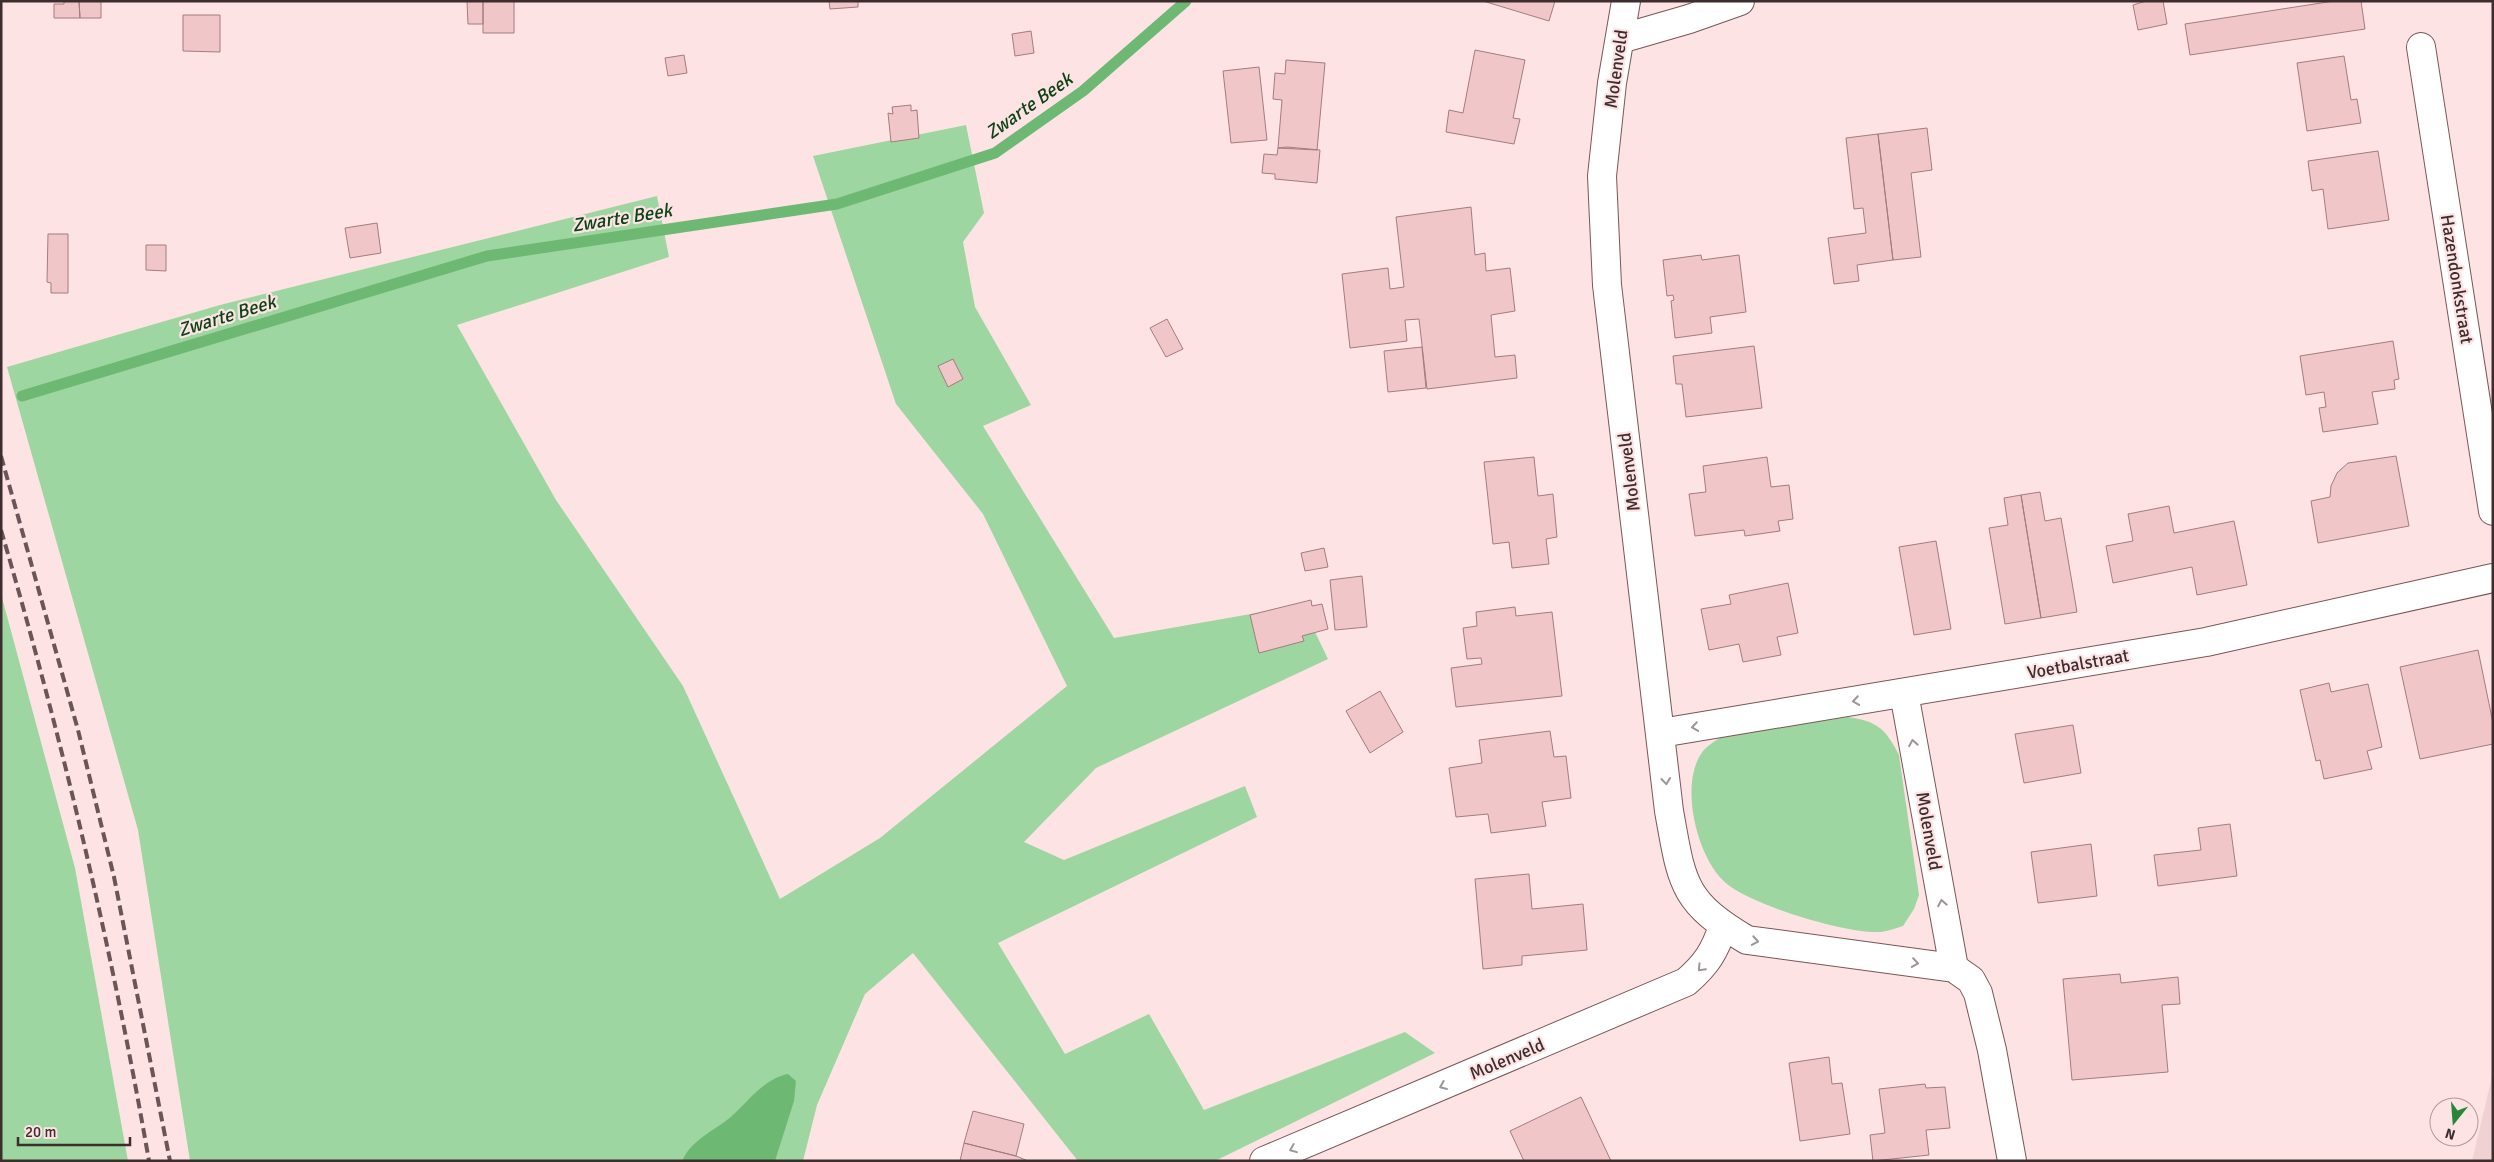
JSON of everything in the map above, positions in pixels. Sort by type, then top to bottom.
[{"type":"street","name":"Molenveld","points":[[1626,1],[1612,83],[1602,176],[1607,285],[1668,810],[1680,870],[1692,898],[1703,910],[1723,926],[1747,940],[1954,968],[1904,693]]},
{"type":"street","points":[[1620,38],[1689,19],[1740,1]]},
{"type":"street","name":"Hazendonkstraat","points":[[2421,47],[2493,511]]},
{"type":"street","name":"Voetbalstraat","points":[[1660,733],[2206,642],[2493,578]]},
{"type":"street","name":"Molenveld","points":[[1264,1161],[1686,982],[1704,968],[1718,942],[1723,926]]},
{"type":"street","points":[[1954,968],[1971,980],[1978,993],[1992,1050],[2012,1161]]},
{"type":"shaded area","points":[[966,125],[984,213],[963,242],[975,307],[1031,405],[983,426],[1114,638],[1302,605],[1328,659],[1096,768],[1024,842],[1064,860],[1245,786],[1257,817],[998,943],[1065,1054],[1149,1014],[1204,1110],[1405,1032],[1435,1053],[1215,1161],[1078,1161],[913,953],[865,994],[817,1105],[803,1161],[190,1161],[138,830],[7,367],[220,305],[657,196],[669,257],[457,325],[556,500],[683,686],[780,899],[880,838],[1067,686],[983,514],[896,404],[813,156]]},
{"type":"shaded area","points":[[1,594],[75,868],[128,1161],[1,1161]]},
{"type":"shaded area","points":[[1848,717],[1866,721],[1880,728],[1890,739],[1899,755],[1919,895],[1914,909],[1903,926],[1881,932],[1846,928],[1801,917],[1758,901],[1740,892],[1727,884],[1716,873],[1707,858],[1694,820],[1692,782],[1696,765],[1703,751],[1716,740],[1732,733]]},
{"type":"shaded area","points":[[2493,1072],[2493,1161],[2472,1161],[2475,1147],[2479,1147],[2479,1131]]},
{"type":"shaded area","points":[[788,1074],[796,1081],[794,1101],[775,1161],[682,1161],[696,1142],[727,1120],[762,1087],[770,1081]]},
{"type":"building","points":[[64,1],[79,1],[80,18],[54,18],[54,4],[64,4]]},
{"type":"building","points":[[79,1],[101,1],[101,18],[80,18]]},
{"type":"building","points":[[467,1],[483,1],[483,24],[468,24]]},
{"type":"building","points":[[483,1],[514,1],[514,33],[483,33]]},
{"type":"building","points":[[829,1],[858,1],[858,7],[830,9]]},
{"type":"building","points":[[1483,1],[1555,1],[1549,21]]},
{"type":"building","points":[[2146,1],[2163,1],[2167,24],[2138,30],[2133,5]]},
{"type":"building","points":[[2334,1],[2361,1],[2365,29],[2190,55],[2185,24]]},
{"type":"building","points":[[183,15],[220,15],[220,52],[183,51]]},
{"type":"building","points":[[1031,31],[1034,53],[1015,56],[1012,34]]},
{"type":"building","points":[[1475,50],[1525,60],[1513,118],[1520,119],[1514,144],[1446,132],[1449,110],[1463,113]]},
{"type":"building","points":[[684,55],[687,73],[668,76],[665,58]]},
{"type":"building","points":[[2344,56],[2351,100],[2357,99],[2361,123],[2307,131],[2297,63]]},
{"type":"building","points":[[1286,60],[1325,63],[1317,150],[1278,148],[1282,100],[1273,99],[1275,73],[1285,74]]},
{"type":"building","points":[[1259,67],[1267,140],[1231,143],[1223,71]]},
{"type":"building","points":[[911,105],[911,111],[917,110],[919,138],[891,142],[888,113],[893,114],[892,107]]},
{"type":"building","points":[[1927,128],[1932,170],[1911,173],[1921,257],[1893,260],[1878,134]]},
{"type":"building","points":[[1878,134],[1893,260],[1857,265],[1859,281],[1834,284],[1828,238],[1866,233],[1863,208],[1854,209],[1846,138]]},
{"type":"building","points":[[1278,148],[1320,150],[1317,183],[1275,179],[1275,174],[1262,173],[1264,154],[1277,155]]},
{"type":"building","points":[[2378,151],[2389,220],[2328,229],[2323,189],[2312,191],[2308,161]]},
{"type":"building","points":[[1471,207],[1475,255],[1485,253],[1486,271],[1510,268],[1515,311],[1491,315],[1495,357],[1515,355],[1517,378],[1427,389],[1419,319],[1405,320],[1407,341],[1350,348],[1342,274],[1388,268],[1390,289],[1404,287],[1396,217]]},
{"type":"building","points":[[377,223],[381,253],[350,258],[345,228]]},
{"type":"building","points":[[48,234],[68,234],[68,293],[51,293],[51,283],[47,282]]},
{"type":"building","points":[[146,245],[166,245],[166,271],[146,270]]},
{"type":"building","points":[[1701,255],[1702,260],[1739,255],[1746,312],[1710,317],[1712,333],[1675,338],[1671,301],[1674,300],[1673,295],[1667,296],[1663,260]]},
{"type":"building","points":[[1167,319],[1183,349],[1166,357],[1150,328]]},
{"type":"building","points":[[2393,341],[2399,379],[2394,380],[2395,389],[2372,392],[2378,424],[2323,432],[2319,408],[2326,407],[2324,392],[2306,395],[2300,356]]},
{"type":"building","points":[[1754,346],[1762,408],[1686,417],[1682,384],[1676,384],[1673,356]]},
{"type":"building","points":[[1422,347],[1426,388],[1388,392],[1384,351]]},
{"type":"building","points":[[953,359],[963,379],[948,387],[938,366]]},
{"type":"building","points":[[2396,456],[2409,526],[2318,543],[2311,501],[2330,497],[2331,486],[2337,473],[2348,463]]},
{"type":"building","points":[[1534,457],[1538,496],[1553,494],[1557,537],[1546,539],[1549,564],[1512,568],[1509,542],[1493,544],[1484,462]]},
{"type":"building","points":[[1767,457],[1771,487],[1789,485],[1793,519],[1778,521],[1780,531],[1745,536],[1744,530],[1695,536],[1689,494],[1706,492],[1703,466]]},
{"type":"building","points":[[2040,492],[2045,521],[2061,518],[2077,612],[2041,618],[2021,495]]},
{"type":"building","points":[[2021,495],[2041,618],[2005,624],[1989,528],[2008,525],[2004,498]]},
{"type":"building","points":[[2169,506],[2174,533],[2234,521],[2247,585],[2197,595],[2192,567],[2113,583],[2106,546],[2133,541],[2128,514]]},
{"type":"building","points":[[1936,541],[1951,629],[1914,635],[1899,547]]},
{"type":"building","points":[[1324,548],[1328,567],[1305,571],[1301,553]]},
{"type":"building","points":[[1362,576],[1367,627],[1335,630],[1330,580]]},
{"type":"building","points":[[1788,583],[1798,633],[1777,637],[1781,655],[1743,662],[1739,644],[1709,650],[1701,609],[1731,604],[1729,595]]},
{"type":"building","points":[[1311,600],[1312,606],[1322,604],[1328,629],[1302,636],[1304,641],[1259,653],[1250,615]]},
{"type":"building","points":[[1515,607],[1516,616],[1552,612],[1562,696],[1456,707],[1451,668],[1482,664],[1481,658],[1467,659],[1463,628],[1477,626],[1476,612]]},
{"type":"building","points":[[2478,650],[2493,723],[2493,744],[2420,759],[2400,667]]},
{"type":"building","points":[[2329,683],[2331,692],[2368,684],[2382,747],[2367,751],[2372,769],[2324,779],[2320,760],[2316,761],[2300,690]]},
{"type":"building","points":[[1380,691],[1403,732],[1370,753],[1346,711]]},
{"type":"building","points":[[2073,725],[2081,773],[2024,783],[2015,734]]},
{"type":"building","points":[[1550,731],[1554,757],[1566,756],[1571,798],[1542,802],[1546,826],[1491,833],[1488,814],[1456,817],[1449,768],[1482,763],[1479,740]]},
{"type":"building","points":[[2230,824],[2237,876],[2158,886],[2154,855],[2201,850],[2198,828]]},
{"type":"building","points":[[2091,844],[2097,896],[2038,903],[2031,852]]},
{"type":"building","points":[[1529,874],[1532,909],[1583,904],[1587,950],[1522,956],[1522,965],[1483,969],[1475,879]]},
{"type":"building","points":[[2120,974],[2121,983],[2178,977],[2180,1004],[2162,1005],[2168,1072],[2072,1080],[2063,979]]},
{"type":"building","points":[[1829,1057],[1832,1084],[1842,1083],[1850,1134],[1800,1141],[1789,1063]]},
{"type":"building","points":[[1925,1084],[1926,1088],[1945,1087],[1950,1128],[1926,1130],[1929,1155],[1873,1161],[1870,1135],[1885,1133],[1879,1089]]},
{"type":"building","points":[[1581,1097],[1611,1161],[1524,1161],[1510,1131]]},
{"type":"building","points":[[973,1111],[1024,1124],[1016,1156],[964,1143]]},
{"type":"building","points":[[964,1143],[1016,1156],[1028,1161],[960,1161]]},
{"type":"waterway","name":"Zwarte Beek","points":[[22,396],[487,256],[837,204],[995,153],[1083,91],[1186,1]]},
{"type":"railway","points":[[1,456],[78,730],[114,877],[170,1161]]},
{"type":"railway","points":[[1,530],[45,686],[84,844],[119,1002],[149,1161]]}]
